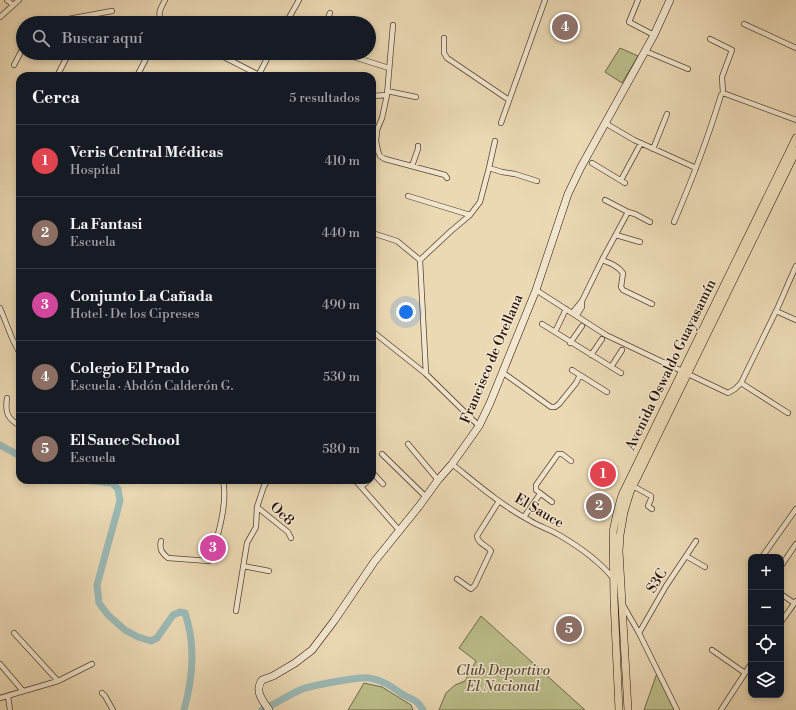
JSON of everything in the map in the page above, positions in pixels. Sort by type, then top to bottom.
[{"type":"main road","name":"Avenida Oswaldo Guayasamín","points":[[628,710],[620,567],[620,535],[624,512],[633,486],[685,372],[796,138]]},
{"type":"main road","name":"Avenida Oswaldo Guayasamín","points":[[619,710],[614,579],[614,532],[622,495],[796,151]]},
{"type":"street","points":[[7,0],[13,5]]},
{"type":"street","points":[[0,17],[19,0]]},
{"type":"street","points":[[159,16],[159,12],[165,0]]},
{"type":"street","points":[[290,16],[299,0]]},
{"type":"street","points":[[500,124],[544,0]]},
{"type":"street","points":[[638,0],[629,22],[654,35]]},
{"type":"street","name":"Francisco de Orellana","points":[[269,710],[262,700],[259,691],[259,686],[262,680],[273,676],[295,663],[312,650],[334,621],[374,562],[452,464],[479,426],[490,403],[536,290],[568,194],[605,123],[654,35],[670,0]]},
{"type":"street","points":[[85,16],[112,11]]},
{"type":"street","points":[[744,24],[796,48]]},
{"type":"street","points":[[393,25],[387,93],[382,118],[377,130],[376,141],[378,151],[380,156],[385,159],[445,175],[447,178]]},
{"type":"street","points":[[444,38],[444,53],[447,58],[508,100]]},
{"type":"street","points":[[674,222],[696,168],[721,95],[723,93],[722,77],[732,50],[710,39]]},
{"type":"street","points":[[645,51],[688,69]]},
{"type":"street","points":[[14,65],[17,60]]},
{"type":"street","points":[[59,72],[65,60]]},
{"type":"street","points":[[139,72],[145,60]]},
{"type":"street","points":[[229,60],[252,72]]},
{"type":"street","points":[[260,72],[266,60]]},
{"type":"street","points":[[363,60],[389,68]]},
{"type":"street","points":[[376,95],[387,93],[416,97]]},
{"type":"street","points":[[723,93],[796,120]]},
{"type":"street","points":[[653,149],[667,114]]},
{"type":"street","points":[[605,123],[653,149],[696,168]]},
{"type":"street","points":[[420,260],[470,215],[480,202],[490,168],[495,142]]},
{"type":"street","points":[[592,163],[623,182],[641,143]]},
{"type":"street","points":[[412,166],[418,146]]},
{"type":"street","points":[[490,168],[537,181]]},
{"type":"street","points":[[408,196],[470,215]]},
{"type":"street","points":[[605,200],[650,222]]},
{"type":"street","points":[[575,314],[628,212]]},
{"type":"street","points":[[376,234],[397,241],[420,260],[426,374]]},
{"type":"street","points":[[616,235],[640,242]]},
{"type":"street","points":[[602,260],[616,266],[621,270],[623,273],[621,287],[624,290],[652,304]]},
{"type":"street","points":[[536,290],[606,335],[728,393],[741,383],[796,266]]},
{"type":"street","points":[[0,308],[16,346]]},
{"type":"street","points":[[554,332],[566,309]]},
{"type":"street","points":[[776,311],[796,320]]},
{"type":"street","points":[[542,324],[570,343],[621,373]]},
{"type":"street","points":[[570,343],[582,326]]},
{"type":"street","points":[[376,334],[426,374],[479,426]]},
{"type":"street","points":[[591,355],[602,339]]},
{"type":"street","points":[[611,368],[622,350]]},
{"type":"street","points":[[572,370],[607,392]]},
{"type":"street","points":[[502,372],[552,407],[559,404],[576,383],[580,375]]},
{"type":"street","points":[[741,383],[788,412]]},
{"type":"street","points":[[7,398],[7,413],[11,421],[16,424]]},
{"type":"street","points":[[408,444],[438,480]]},
{"type":"street","points":[[382,454],[426,497]]},
{"type":"street","points":[[552,502],[536,490],[536,485],[558,454],[562,454],[571,461]]},
{"type":"street","name":"El Sauce","points":[[452,464],[499,501],[524,517],[559,535],[586,553],[614,579]]},
{"type":"street","points":[[376,478],[383,484]]},
{"type":"street","points":[[161,541],[161,550],[168,558],[209,561],[212,557],[220,521],[225,494],[224,484]]},
{"type":"street","points":[[236,611],[247,543],[256,527],[257,507],[265,484]]},
{"type":"street","points":[[358,484],[399,530]]},
{"type":"street","points":[[361,487],[364,484]]},
{"type":"street","points":[[633,486],[651,496],[648,506],[652,509]]},
{"type":"street","points":[[524,517],[540,494]]},
{"type":"street","points":[[457,579],[471,589],[475,585],[491,551],[478,541],[477,536],[499,501]]},
{"type":"street","name":"Oe8","points":[[257,507],[288,532],[291,538]]},
{"type":"street","points":[[764,554],[796,509]]},
{"type":"street","name":"S3C","points":[[638,633],[666,586],[696,541]]},
{"type":"street","points":[[784,562],[796,544]]},
{"type":"street","points":[[686,556],[705,567]]},
{"type":"street","points":[[243,566],[269,571]]},
{"type":"street","points":[[784,595],[795,602],[784,618]]},
{"type":"street","points":[[622,604],[677,710]]},
{"type":"street","points":[[14,633],[58,681]]},
{"type":"street","points":[[712,650],[745,673]]},
{"type":"street","points":[[0,664],[23,691]]},
{"type":"street","points":[[0,698],[58,681],[92,664]]},
{"type":"street","points":[[721,710],[748,668]]},
{"type":"street","points":[[102,693],[113,710]]},
{"type":"street","points":[[8,696],[10,710]]},
{"type":"green space","points":[[620,48],[638,56],[622,83],[605,72]]},
{"type":"green space","name":"Club Deportivo El Nacional","points":[[481,616],[585,710],[439,710],[446,693],[455,685],[465,681],[476,661],[459,648]]},
{"type":"green space","points":[[657,673],[676,710],[644,710]]},
{"type":"green space","points":[[364,683],[382,687],[411,705],[413,710],[348,710]]},
{"type":"waterway","points":[[0,445],[16,454]]},
{"type":"waterway","points":[[113,484],[118,489],[120,501],[97,585],[99,603],[108,615],[125,630],[138,637],[151,641],[157,638],[173,615],[180,612],[185,613],[191,637],[192,662],[190,686],[184,710]]},
{"type":"waterway","points":[[262,710],[305,688],[356,678],[378,680],[416,702],[423,710]]},
{"type":"place","name":"Colegio El Prado","points":[[565,27]]},
{"type":"place","name":"Veris Central Médicas","points":[[603,474]]},
{"type":"place","name":"La Fantasi","points":[[599,506]]},
{"type":"place","name":"Conjunto La Cañada","points":[[213,548]]},
{"type":"place","name":"El Sauce School","points":[[569,629]]}]
